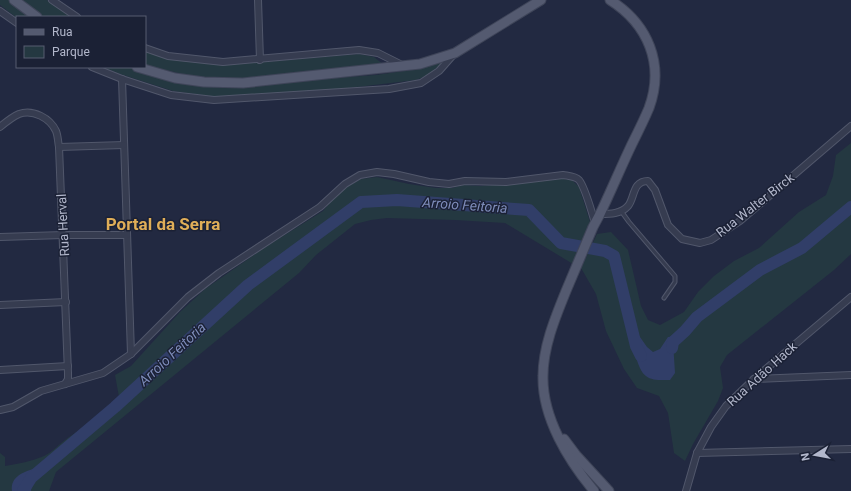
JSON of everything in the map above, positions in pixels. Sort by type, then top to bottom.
[{"type":"main road","points":[[14,0],[36,16]]},
{"type":"main road","points":[[140,68],[175,78],[204,82],[243,83],[420,64],[455,53],[541,0]]},
{"type":"main road","points":[[594,491],[580,474],[566,452],[552,423],[545,400],[542,378],[544,359],[554,321],[576,265],[649,107],[654,85],[655,69],[653,55],[648,41],[641,28],[622,8],[610,0]]},
{"type":"main road","points":[[552,423],[576,455],[609,491]]},
{"type":"street","points":[[52,0],[76,16]]},
{"type":"street","points":[[258,0],[260,60]]},
{"type":"street","points":[[0,11],[16,22]]},
{"type":"street","points":[[146,48],[168,56],[223,62],[260,60],[359,50],[378,54],[404,66]]},
{"type":"street","points":[[94,68],[122,79],[171,95],[214,100],[389,89],[421,83],[439,71],[455,53]]},
{"type":"street","points":[[122,79],[130,354]]},
{"type":"street","name":"Rua Herval","points":[[0,127],[18,114],[28,113],[46,118],[57,132],[59,147],[66,302],[68,379],[65,384]]},
{"type":"street","name":"Rua Walter Birck","points":[[621,211],[628,206],[637,186],[643,181],[648,181],[655,190],[668,225],[682,239],[700,243],[711,240],[740,221],[851,126]]},
{"type":"street","points":[[59,147],[124,145]]},
{"type":"street","points":[[0,410],[13,406],[41,391],[103,373],[130,354],[188,297],[219,273],[320,207],[345,184],[360,175],[377,172],[449,184],[465,181],[506,182],[563,175],[572,176],[579,180],[586,195],[594,225]]},
{"type":"street","points":[[600,214],[612,214],[621,211]]},
{"type":"street","points":[[0,238],[63,235],[127,235]]},
{"type":"street","name":"Rua Adão Hack","points":[[686,491],[697,453],[711,427],[726,406],[754,379],[851,297]]},
{"type":"street","points":[[0,304],[66,302]]},
{"type":"street","points":[[0,370],[68,366]]},
{"type":"street","points":[[754,379],[851,375]]},
{"type":"street","points":[[697,453],[851,448]]},
{"type":"lane","points":[[621,211],[675,276],[675,282],[664,298]]},
{"type":"green space","points":[[0,0],[9,0],[30,16],[16,16],[16,17],[0,5]]},
{"type":"green space","points":[[20,0],[47,0],[71,16],[43,16]]},
{"type":"green space","points":[[146,51],[168,58],[226,65],[359,54],[374,57],[384,65],[242,80],[209,79],[146,65]]},
{"type":"green space","points":[[443,62],[429,75],[416,80],[349,88],[235,97],[209,96],[173,91],[105,68],[132,68],[174,81],[306,80],[376,75],[411,70]]},
{"type":"green space","points":[[851,143],[851,254],[834,270],[727,355],[720,367],[723,388],[718,401],[685,461],[674,453],[668,413],[659,396],[637,388],[624,369],[606,331],[596,294],[581,268],[597,234],[611,232],[628,250],[641,306],[648,320],[660,325],[684,312],[698,292],[714,276],[734,261],[759,248],[799,212],[826,195],[833,176],[836,155]]},
{"type":"green space","points":[[377,177],[436,188],[452,188],[463,185],[479,186],[532,182],[555,178],[572,180],[579,187],[591,225],[573,264],[505,223],[387,218],[355,224],[316,255],[299,273],[56,472],[49,491],[0,491],[0,453],[5,457],[5,466],[39,458],[96,420],[109,409],[119,397],[115,375],[131,366],[180,312],[205,289],[264,248],[323,211],[345,188],[361,179]]},
{"type":"water","points":[[635,330],[647,347],[653,352],[660,349],[668,337],[680,336],[673,342],[675,373],[670,380],[651,379],[643,373],[635,354],[633,340]]},
{"type":"water","points":[[37,468],[43,468],[43,471],[33,484],[31,491],[12,491],[13,482],[19,475]]},
{"type":"waterway","name":"Arroio Feitoria","points":[[23,491],[31,478],[115,407],[248,285],[361,202],[397,200],[529,210],[561,243],[605,251],[614,256],[636,346],[641,356]]},
{"type":"waterway","name":"Arroio Feitoria","points":[[672,348],[673,342],[697,317],[760,270],[802,248],[851,207]]},
{"type":"district","name":"Portal da Serra","points":[[163,224]]}]
